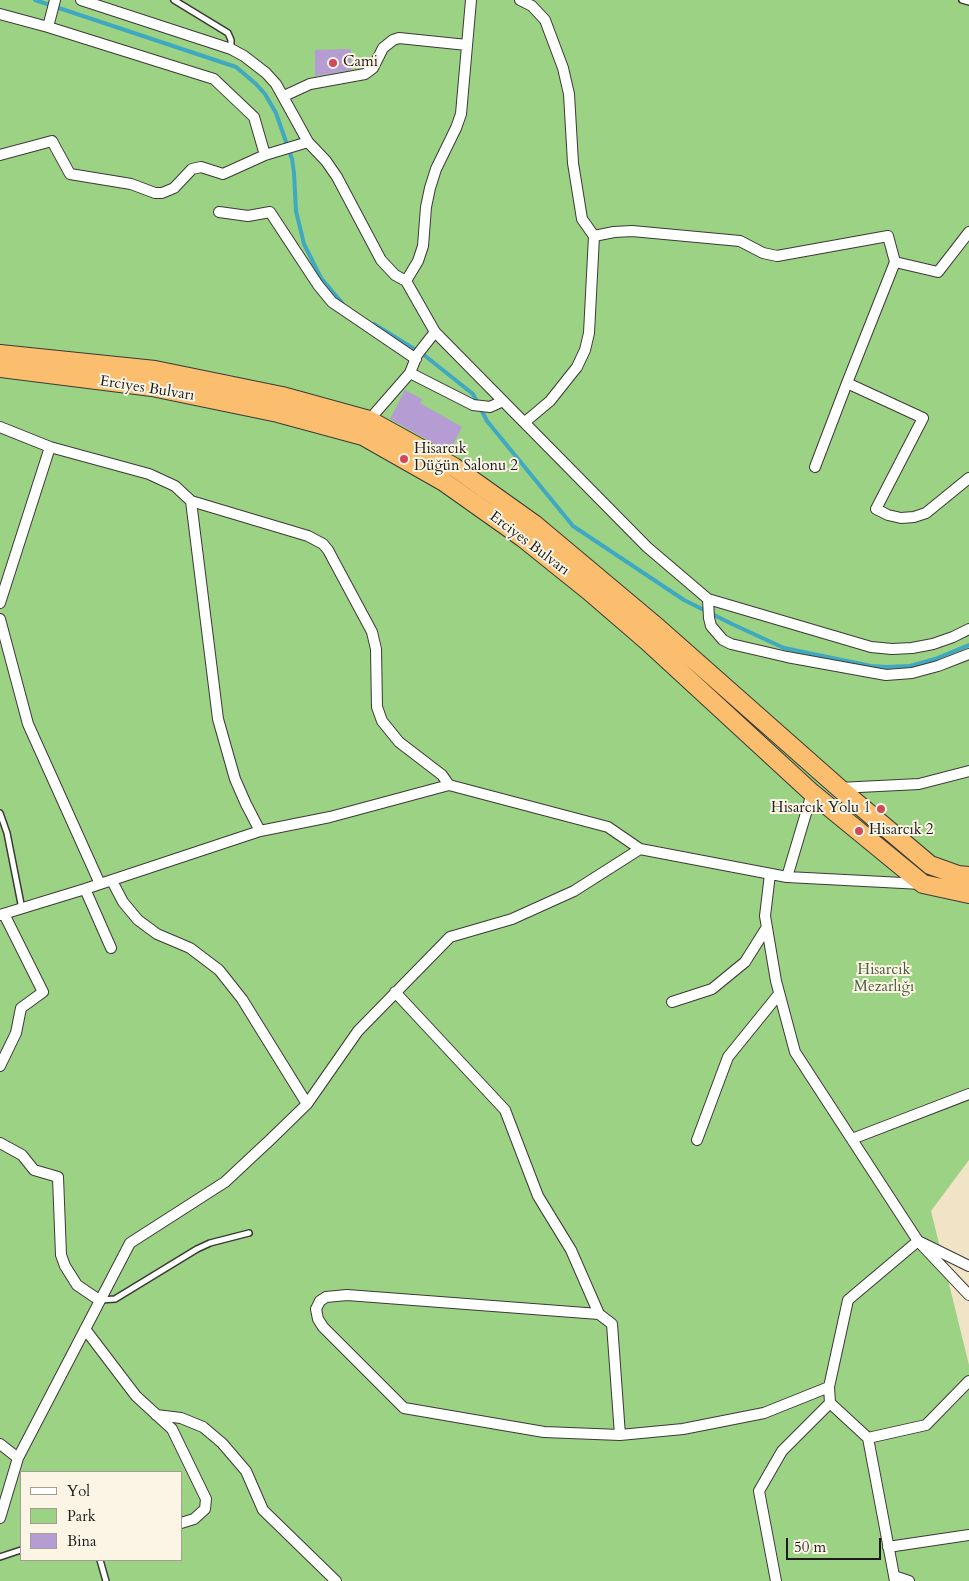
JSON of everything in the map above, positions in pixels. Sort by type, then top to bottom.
[{"type":"highway","name":"Erciyes Bulvarı","points":[[0,354],[155,370],[282,396],[369,420],[454,467],[534,524],[658,628],[839,788],[930,865],[958,875],[969,876]]},
{"type":"highway","name":"Erciyes Bulvarı","points":[[0,368],[152,387],[278,413],[363,436],[444,482],[523,538],[647,641],[812,793],[923,884],[969,894]]},
{"type":"street","points":[[81,0],[231,50],[250,60],[266,73],[284,96],[308,142],[337,176],[380,260],[394,275],[406,281],[435,332],[647,547],[708,602],[871,646],[892,649],[932,644],[969,629]]},
{"type":"street","points":[[406,281],[418,261],[423,246],[426,207],[436,169],[461,114],[471,0]]},
{"type":"street","points":[[520,0],[532,6],[545,20],[563,68],[569,94],[574,163],[582,219],[594,236],[589,333],[585,350],[577,368],[550,401],[525,422]]},
{"type":"street","points":[[48,27],[55,2]]},
{"type":"street","points":[[0,14],[48,27],[214,79],[254,118],[265,155]]},
{"type":"street","points":[[284,96],[310,84],[365,74],[373,68],[383,48],[399,38],[468,45]]},
{"type":"street","points":[[0,155],[52,141],[70,174],[131,184],[155,193],[162,193],[174,188],[192,169],[201,167],[223,174],[265,155],[308,142]]},
{"type":"street","points":[[219,212],[248,216],[270,212],[318,285],[332,302],[416,357]]},
{"type":"street","points":[[594,236],[614,232],[632,232],[734,240],[746,243],[764,253],[777,256],[888,236],[895,262],[815,467]]},
{"type":"street","points":[[895,262],[938,272],[969,232]]},
{"type":"street","points":[[369,420],[410,373],[416,357],[435,332]]},
{"type":"street","points":[[410,373],[473,405],[484,407],[503,401]]},
{"type":"street","points":[[847,383],[923,418],[876,509],[888,515],[901,518],[920,515],[969,478]]},
{"type":"street","points":[[0,427],[50,447],[163,479],[176,486],[191,501],[315,539],[328,550],[372,632],[376,649],[376,707],[382,721],[400,742],[442,775],[448,785]]},
{"type":"street","points":[[0,603],[50,447]]},
{"type":"street","points":[[191,501],[218,719],[235,779],[260,831]]},
{"type":"street","points":[[708,602],[711,626],[723,640],[731,644],[787,657],[886,675],[912,673],[938,666],[969,654]]},
{"type":"street","points":[[0,619],[28,724],[100,884]]},
{"type":"street","points":[[839,788],[919,784],[969,771]]},
{"type":"street","points":[[0,1066],[16,1033],[21,1008],[44,992],[2,915],[112,881],[260,831],[330,817],[448,785],[608,827],[640,849],[787,878],[923,884]]},
{"type":"street","points":[[787,878],[812,793]]},
{"type":"street","points":[[0,1518],[18,1458],[130,1243],[225,1182],[271,1139],[307,1104],[358,1031],[450,936],[512,919],[574,891],[640,849]]},
{"type":"street","points":[[770,874],[765,916],[776,981],[795,1052],[918,1241],[969,1295]]},
{"type":"street","points":[[112,881],[122,902],[138,920],[157,934],[190,948],[219,970],[242,999],[307,1104]]},
{"type":"street","points":[[85,889],[111,948]]},
{"type":"street","points":[[672,1002],[712,989],[745,962],[767,927]]},
{"type":"street","points":[[395,992],[505,1110],[538,1196],[571,1250],[599,1314],[612,1324],[620,1435]]},
{"type":"street","points":[[697,1140],[728,1057],[780,994]]},
{"type":"street","points":[[852,1139],[969,1094]]},
{"type":"street","points":[[0,1143],[22,1155],[34,1170],[58,1177],[61,1255],[65,1266],[77,1285],[99,1300]]},
{"type":"street","points":[[918,1241],[969,1266]]},
{"type":"street","points":[[909,1581],[894,1578],[868,1438],[830,1403],[829,1387],[848,1300],[918,1241]]},
{"type":"street","points":[[599,1314],[347,1295],[326,1297],[320,1301],[316,1308],[318,1319],[324,1327],[404,1408],[544,1432],[620,1435],[683,1429],[764,1413],[829,1387]]},
{"type":"street","points":[[85,1329],[136,1396],[172,1429],[206,1500],[205,1509],[194,1519],[182,1524]]},
{"type":"street","points":[[868,1438],[926,1425],[969,1381]]},
{"type":"street","points":[[776,1581],[759,1491],[782,1451],[830,1403]]},
{"type":"street","points":[[156,1414],[181,1418],[203,1427],[222,1443],[246,1471],[263,1510],[336,1581]]},
{"type":"street","points":[[0,1444],[18,1458]]},
{"type":"street","points":[[888,1547],[969,1535]]},
{"type":"lane","points":[[174,0],[228,33],[231,40],[231,50]]},
{"type":"lane","points":[[962,0],[969,2]]},
{"type":"lane","points":[[0,813],[7,833],[22,910]]},
{"type":"lane","points":[[99,1300],[115,1299],[204,1246],[224,1238],[249,1233]]},
{"type":"lane","points":[[0,1557],[8,1556],[20,1550]]},
{"type":"lane","points":[[100,1561],[106,1581]]},
{"type":"green space","name":"Hisarcık Mezarlığı","points":[[0,0],[969,0],[969,1160],[931,1211],[969,1365],[969,1581],[0,1581]]},
{"type":"building","name":"Cami","points":[[351,49],[351,70],[315,76],[315,50]]},
{"type":"building","points":[[405,390],[422,399],[420,403],[462,427],[449,452],[390,419]]},
{"type":"waterway","points":[[35,0],[236,67],[256,84],[265,94],[276,113],[292,159],[296,211],[304,244],[321,278],[343,304]]},
{"type":"waterway","points":[[374,324],[424,355],[473,394],[487,421],[573,526],[684,600],[784,648],[871,666],[910,666],[935,659],[969,645]]},
{"type":"place","name":"Cami","points":[[333,63]]},
{"type":"place","name":"Hisarcık Düğün Salonu 2","points":[[404,459]]},
{"type":"place","name":"Hisarcık Yolu 1","points":[[881,809]]},
{"type":"place","name":"Hisarcık 2","points":[[859,831]]}]
